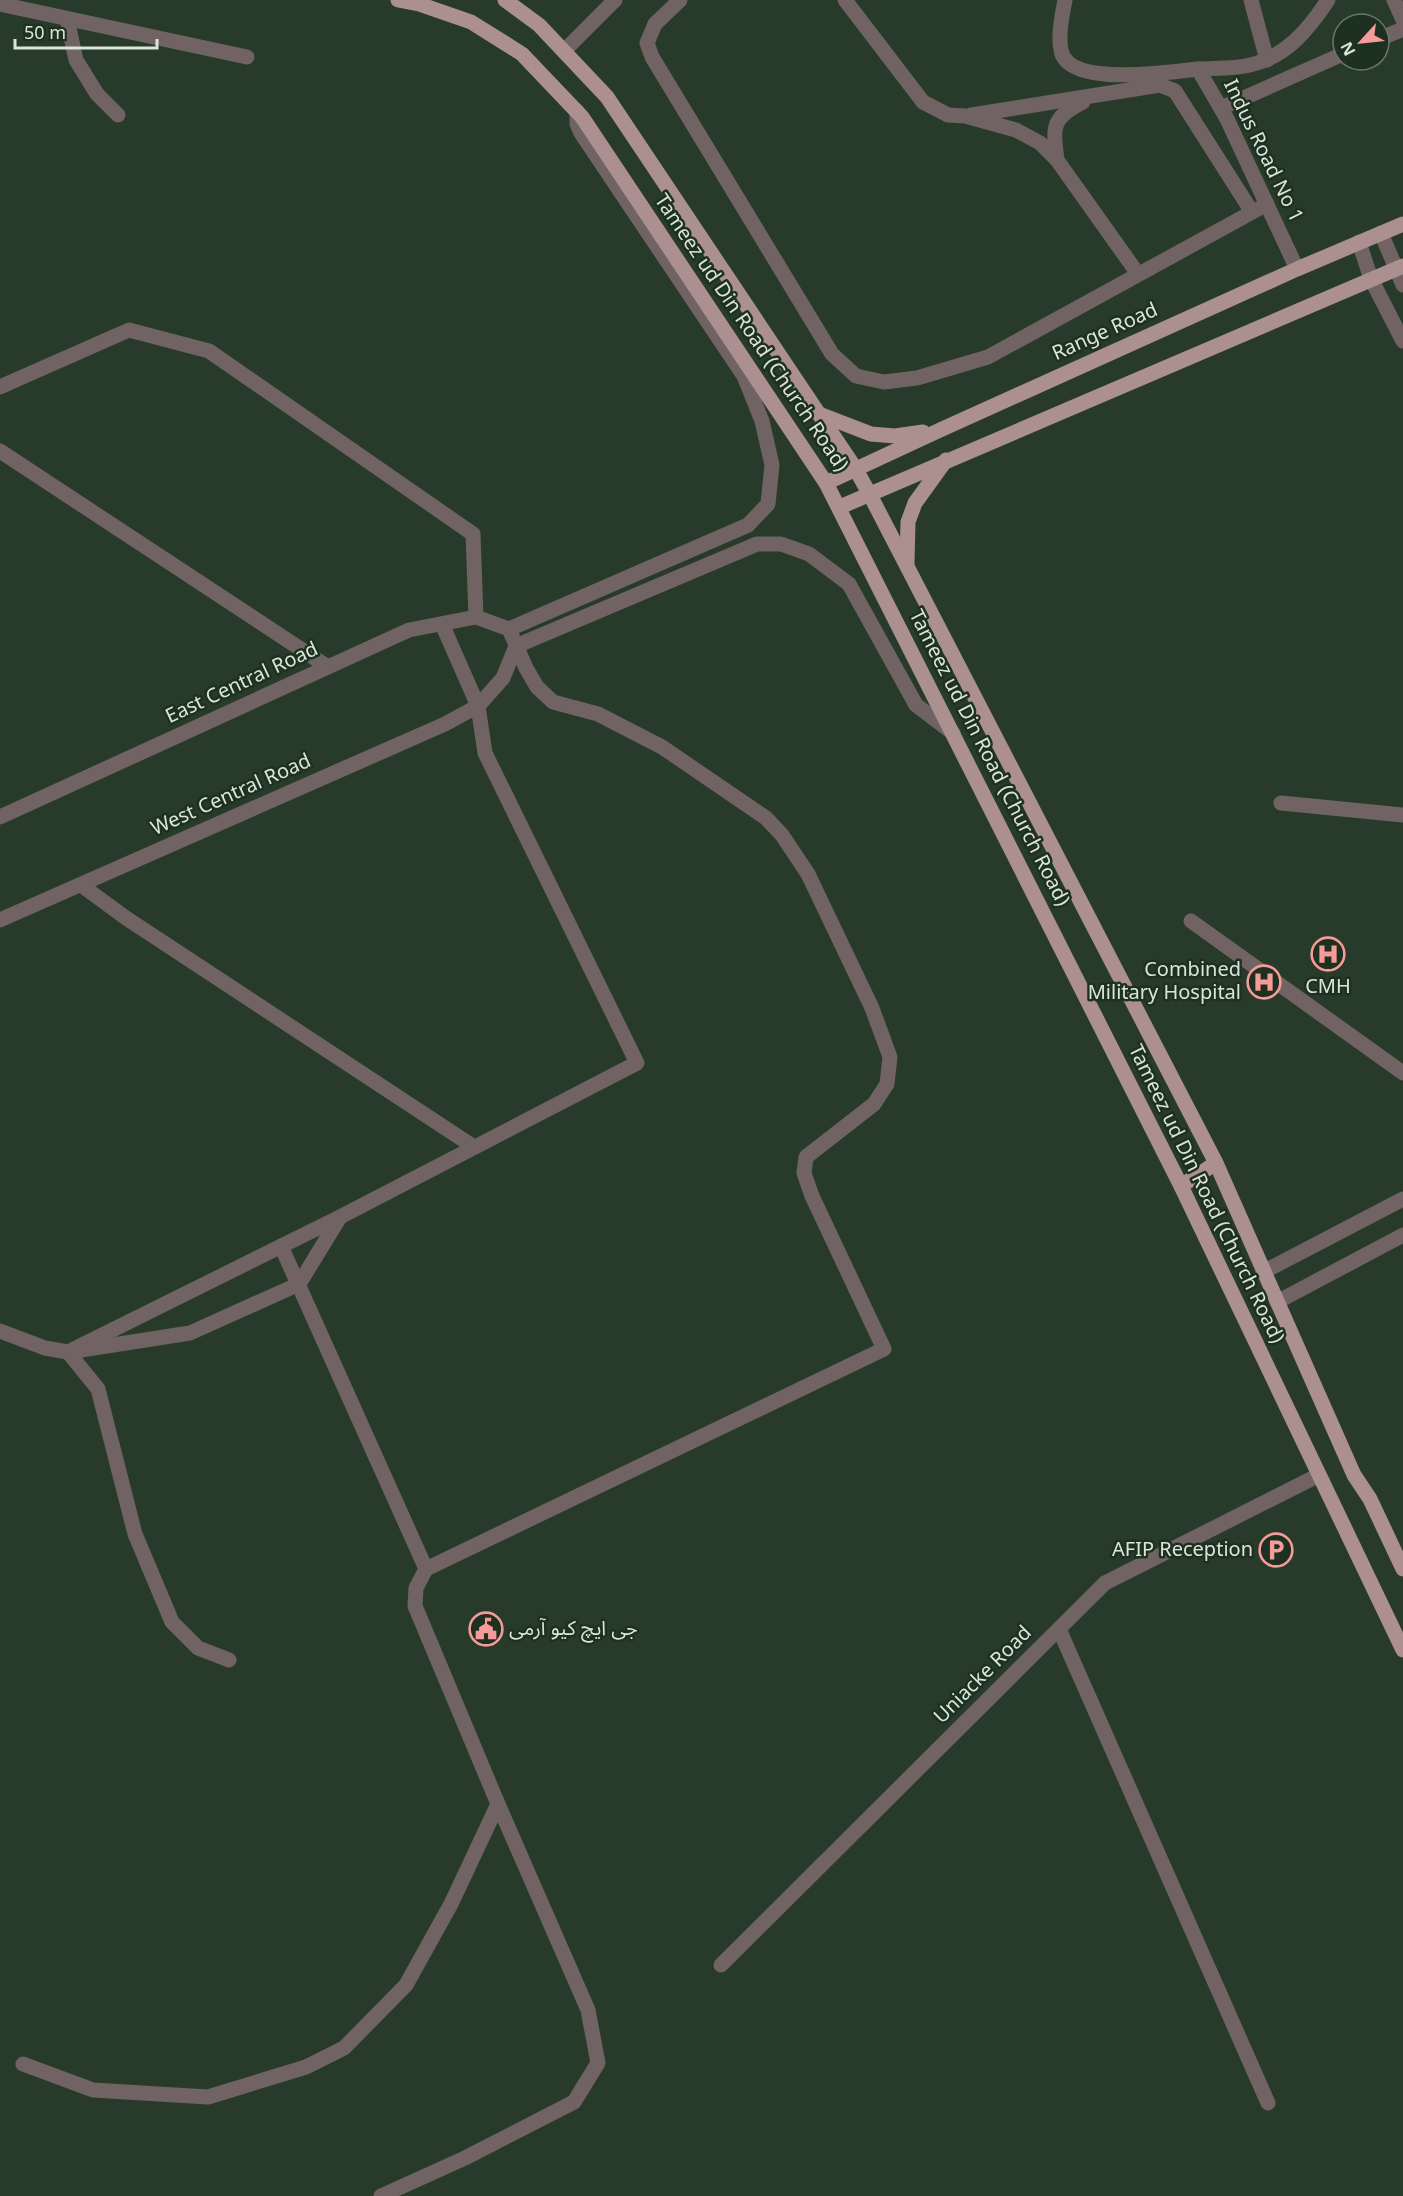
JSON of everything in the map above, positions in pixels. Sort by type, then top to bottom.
[{"type":"main road","name":"Tameez ud Din Road (Church Road)","points":[[398,0],[419,4],[471,22],[522,54],[577,111],[826,483],[1180,1186],[1403,1650]]},
{"type":"main road","name":"Tameez ud Din Road (Church Road)","points":[[505,0],[539,25],[607,97],[855,468],[1216,1163],[1354,1475],[1370,1499],[1403,1569]]},
{"type":"main road","name":"Range Road","points":[[826,483],[1297,269],[1403,224]]},
{"type":"main road","points":[[840,507],[1400,268]]},
{"type":"main road","points":[[819,414],[871,434],[895,436],[940,430]]},
{"type":"main road","points":[[907,566],[908,522],[915,503],[946,460]]},
{"type":"main road","points":[[1180,1186],[1216,1163]]},
{"type":"street","points":[[564,51],[615,0]]},
{"type":"street","points":[[680,0],[655,24],[647,43],[652,57],[832,354],[856,376],[884,382],[917,378],[988,357],[1267,204]]},
{"type":"street","points":[[845,0],[923,102],[948,115],[965,116],[1160,85],[1175,91],[1252,212]]},
{"type":"street","name":"Indus Road No 1","points":[[1065,0],[1060,32],[1061,51],[1065,60],[1074,67],[1095,73],[1144,75],[1198,69],[1221,108],[1297,269]]},
{"type":"street","points":[[1251,0],[1268,60]]},
{"type":"street","points":[[1198,69],[1249,66],[1268,60],[1295,42],[1314,21],[1328,0]]},
{"type":"street","points":[[1394,0],[1403,20]]},
{"type":"street","points":[[0,4],[247,57]]},
{"type":"street","points":[[67,18],[76,60],[97,94],[118,115]]},
{"type":"street","points":[[1221,108],[1331,59]]},
{"type":"street","points":[[1057,160],[1054,130],[1060,118],[1066,110],[1093,97]]},
{"type":"street","points":[[381,2196],[574,2102],[598,2063],[588,2010],[415,1606],[416,1588],[426,1569],[884,1349],[812,1196],[804,1173],[806,1157],[874,1104],[887,1084],[890,1057],[872,1008],[808,874],[782,835],[766,818],[662,747],[598,714],[553,702],[537,687],[508,629],[748,525],[768,504],[772,465],[762,422],[744,376],[581,133],[577,124],[577,111]]},
{"type":"street","points":[[965,116],[1016,130],[1040,143],[1057,160],[1138,274]]},
{"type":"street","points":[[1381,233],[1400,268],[1403,285]]},
{"type":"street","points":[[1359,242],[1371,279],[1403,341]]},
{"type":"street","points":[[0,387],[129,330],[209,351],[473,534],[476,618]]},
{"type":"street","points":[[0,451],[328,667]]},
{"type":"street","points":[[516,646],[757,544],[781,544],[809,554],[849,584],[916,705],[953,734]]},
{"type":"street","name":"East Central Road","points":[[0,817],[409,630],[476,618],[508,629]]},
{"type":"street","points":[[68,1352],[281,1246],[637,1063],[485,753],[478,706],[442,624]]},
{"type":"street","name":"West Central Road","points":[[0,920],[445,724],[478,706],[503,678],[516,646]]},
{"type":"street","name":"West Central Road","points":[[0,920],[478,706]]},
{"type":"street","points":[[1281,802],[1403,814]]},
{"type":"street","points":[[81,885],[126,918],[474,1147]]},
{"type":"street","points":[[1191,921],[1403,1073]]},
{"type":"street","points":[[1263,1272],[1403,1199]]},
{"type":"street","points":[[0,1330],[45,1348],[68,1352],[190,1333],[299,1284],[340,1216]]},
{"type":"street","points":[[1277,1302],[1403,1235]]},
{"type":"street","points":[[281,1246],[426,1569]]},
{"type":"street","points":[[68,1352],[98,1389],[135,1534],[172,1622],[198,1647],[229,1660]]},
{"type":"street","name":"Uniacke Road","points":[[721,1965],[1105,1583],[1319,1475]]},
{"type":"street","points":[[1059,1629],[1268,2103]]},
{"type":"street","points":[[23,2064],[93,2091],[208,2097],[306,2067],[344,2048],[406,1985],[451,1904],[498,1804]]},
{"type":"place","name":"CMH","points":[[1328,954]]},
{"type":"place","name":"Combined Military Hospital","points":[[1264,982]]},
{"type":"place","name":"AFIP Reception","points":[[1276,1550]]},
{"type":"place","name":"جی ایچ کیو آرمی","points":[[486,1629]]}]
